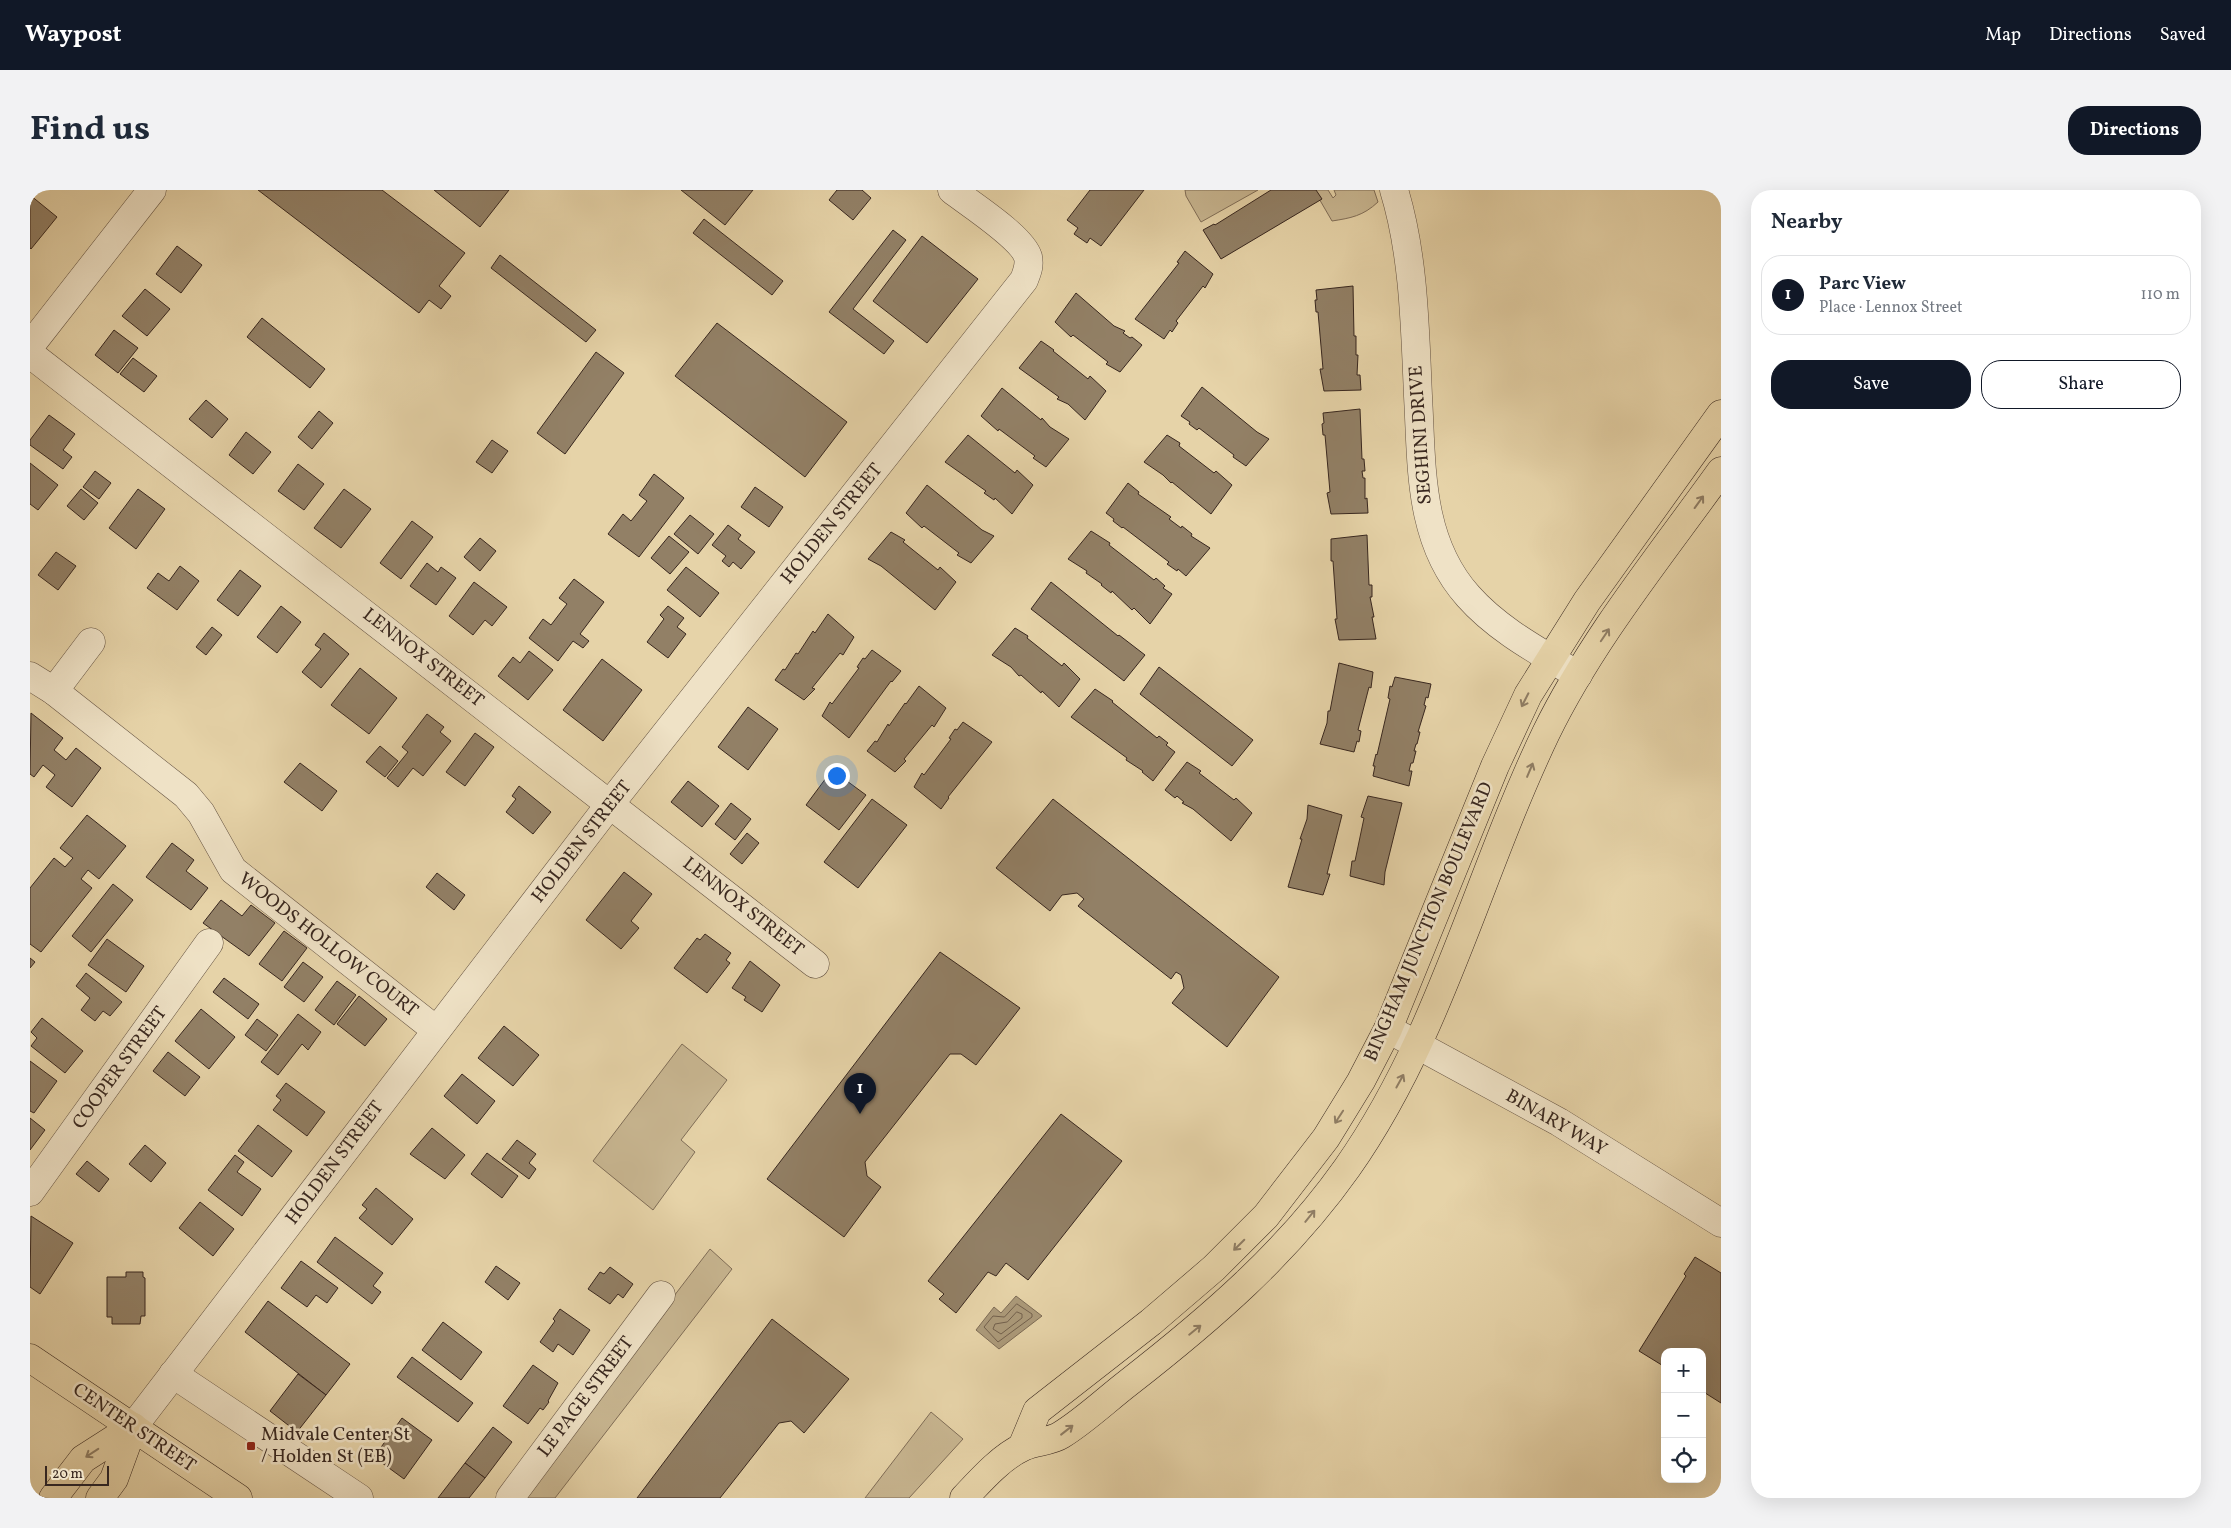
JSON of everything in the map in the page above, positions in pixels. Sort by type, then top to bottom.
[{"type":"main road","name":"BINGHAM JUNCTION BOULEVARD","points":[[1022,1447],[1037,1411],[1185,1294],[1241,1243],[1266,1216],[1326,1138],[1361,1081],[1388,1029],[1495,766],[1528,695],[1549,658],[1587,601],[1721,414]]},
{"type":"main road","name":"BINGHAM JUNCTION BOULEVARD","points":[[964,1498],[1002,1462],[1022,1447],[1058,1437],[1217,1311],[1274,1257],[1300,1228],[1347,1168],[1386,1105],[1418,1045],[1534,761],[1578,675],[1721,472]]},
{"type":"main road","name":"CENTER STREET","points":[[30,1358],[238,1498]]},
{"type":"main road","name":"HOLDEN STREET","points":[[54,1498],[83,1459],[133,1427]]},
{"type":"main road","name":"HOLDEN STREET","points":[[100,1498],[114,1479],[133,1427]]},
{"type":"street","points":[[30,346],[152,190]]},
{"type":"street","name":"HOLDEN STREET","points":[[133,1427],[610,804],[1024,280],[1029,269],[1028,258],[1018,242],[952,190]]},
{"type":"street","name":"SEGHINI DRIVE","points":[[1394,190],[1405,233],[1418,395],[1421,480],[1431,530],[1448,568],[1467,595],[1484,613],[1549,658],[1578,675]]},
{"type":"street","name":"LENNOX STREET","points":[[30,354],[815,964]]},
{"type":"street","points":[[54,691],[91,642]]},
{"type":"street","name":"WOODS HOLLOW COURT","points":[[30,676],[54,691],[186,796],[201,813],[233,870],[436,1030]]},
{"type":"street","name":"COOPER STREET","points":[[30,1192],[209,943]]},
{"type":"street","name":"BINARY WAY","points":[[1388,1029],[1559,1122],[1721,1223]]},
{"type":"street","name":"LE PAGE STREET","points":[[510,1498],[661,1295]]},
{"type":"street","points":[[173,1374],[359,1498]]},
{"type":"shaded area","points":[[1185,190],[1258,190],[1201,222],[1186,196]]},
{"type":"shaded area","points":[[1314,190],[1328,190],[1333,198],[1336,195],[1334,190],[1374,190],[1378,202],[1356,216],[1332,221]]},
{"type":"shaded area","points":[[682,1044],[727,1080],[681,1140],[695,1152],[653,1210],[593,1161]]},
{"type":"shaded area","points":[[710,1249],[732,1269],[555,1498],[519,1498]]},
{"type":"shaded area","points":[[931,1412],[963,1439],[909,1498],[865,1498]]},
{"type":"water","points":[[1016,1296],[1042,1316],[999,1349],[976,1330],[994,1307],[1001,1313]]},
{"type":"building","points":[[258,190],[382,190],[465,253],[439,286],[451,296],[441,309],[429,300],[419,313]]},
{"type":"building","points":[[434,190],[509,190],[480,227]]},
{"type":"building","points":[[681,190],[753,190],[725,225]]},
{"type":"building","points":[[837,190],[862,190],[871,198],[853,220],[829,200]]},
{"type":"building","points":[[1090,190],[1144,190],[1101,246],[1090,238],[1087,243],[1074,234],[1078,228],[1067,220]]},
{"type":"building","points":[[1271,190],[1316,190],[1322,199],[1221,259],[1203,230],[1215,225]]},
{"type":"building","points":[[30,195],[57,217],[31,249],[30,248]]},
{"type":"building","points":[[704,219],[783,281],[772,295],[693,233]]},
{"type":"building","points":[[893,230],[906,240],[853,309],[894,341],[884,354],[829,312]]},
{"type":"building","points":[[922,236],[978,279],[927,343],[873,301]]},
{"type":"building","points":[[177,246],[202,265],[181,293],[156,274]]},
{"type":"building","points":[[1185,251],[1213,274],[1205,288],[1203,286],[1176,321],[1178,323],[1172,332],[1170,330],[1164,339],[1135,319],[1179,263],[1177,262]]},
{"type":"building","points":[[500,255],[596,330],[586,342],[491,268]]},
{"type":"building","points":[[1353,286],[1354,336],[1356,336],[1356,355],[1358,355],[1357,375],[1360,375],[1361,390],[1324,391],[1320,369],[1323,369],[1318,312],[1316,312],[1316,290]]},
{"type":"building","points":[[145,289],[170,309],[147,336],[122,316]]},
{"type":"building","points":[[1076,293],[1114,326],[1125,331],[1123,333],[1142,345],[1120,372],[1106,364],[1108,362],[1073,335],[1071,337],[1055,322]]},
{"type":"building","points":[[262,318],[325,369],[310,388],[247,337]]},
{"type":"building","points":[[717,323],[847,422],[805,477],[675,376]]},
{"type":"building","points":[[114,330],[138,348],[118,373],[95,355]]},
{"type":"building","points":[[1041,341],[1088,379],[1090,376],[1106,391],[1085,420],[1068,404],[1057,399],[1059,397],[1019,368]]},
{"type":"building","points":[[596,352],[624,373],[565,454],[537,433]]},
{"type":"building","points":[[133,358],[157,376],[144,392],[120,374]]},
{"type":"building","points":[[1202,387],[1257,432],[1269,439],[1246,466],[1181,416]]},
{"type":"building","points":[[1002,388],[1041,420],[1042,418],[1050,427],[1069,439],[1046,467],[1033,458],[1035,456],[999,429],[998,431],[981,416]]},
{"type":"building","points":[[206,400],[228,419],[212,438],[189,419]]},
{"type":"building","points":[[1360,409],[1362,459],[1364,459],[1365,471],[1362,471],[1363,478],[1365,478],[1365,499],[1367,498],[1368,513],[1331,514],[1327,493],[1330,492],[1325,435],[1323,435],[1322,424],[1324,423],[1323,413]]},
{"type":"building","points":[[319,411],[333,423],[312,449],[298,437]]},
{"type":"building","points":[[49,415],[75,434],[63,450],[72,457],[63,469],[30,445],[30,440]]},
{"type":"building","points":[[246,432],[271,452],[253,474],[229,455]]},
{"type":"building","points":[[968,435],[1015,473],[1017,470],[1033,485],[1012,514],[995,498],[994,500],[984,493],[986,491],[945,462]]},
{"type":"building","points":[[1167,435],[1180,443],[1179,446],[1214,473],[1216,471],[1232,485],[1211,514],[1144,462]]},
{"type":"building","points":[[492,440],[508,451],[492,473],[476,462]]},
{"type":"building","points":[[30,463],[58,485],[38,510],[30,504]]},
{"type":"building","points":[[298,464],[324,484],[304,510],[278,491]]},
{"type":"building","points":[[95,471],[111,483],[99,499],[83,487]]},
{"type":"building","points":[[654,474],[684,498],[639,557],[608,534],[623,514],[631,521],[647,501],[639,495]]},
{"type":"building","points":[[1128,483],[1139,492],[1138,494],[1171,517],[1169,519],[1181,528],[1182,526],[1192,534],[1191,536],[1210,548],[1186,576],[1178,569],[1177,571],[1167,564],[1169,562],[1113,521],[1114,519],[1106,513]]},
{"type":"building","points":[[927,485],[982,530],[994,536],[971,563],[957,555],[959,553],[924,526],[922,528],[906,513]]},
{"type":"building","points":[[755,487],[783,507],[769,527],[741,507]]},
{"type":"building","points":[[81,489],[98,503],[84,520],[67,506]]},
{"type":"building","points":[[138,489],[165,509],[136,549],[109,528]]},
{"type":"building","points":[[344,489],[371,509],[341,548],[314,528]]},
{"type":"building","points":[[690,515],[714,534],[698,554],[674,534]]},
{"type":"building","points":[[412,521],[433,537],[401,579],[380,563]]},
{"type":"building","points":[[728,525],[741,535],[738,539],[755,552],[741,569],[733,562],[729,567],[722,561],[726,556],[712,545]]},
{"type":"building","points":[[1091,531],[1110,543],[1109,545],[1154,580],[1156,578],[1165,586],[1163,588],[1172,594],[1150,624],[1134,608],[1132,610],[1112,591],[1111,593],[1086,573],[1087,571],[1068,559]]},
{"type":"building","points":[[891,532],[905,540],[903,542],[938,570],[940,567],[956,582],[935,610],[881,566],[868,559]]},
{"type":"building","points":[[1367,535],[1369,585],[1372,585],[1372,597],[1370,597],[1376,639],[1339,640],[1335,619],[1337,619],[1333,561],[1331,561],[1331,539]]},
{"type":"building","points":[[669,536],[689,552],[670,574],[651,558]]},
{"type":"building","points":[[480,538],[496,551],[480,571],[464,557]]},
{"type":"building","points":[[56,552],[76,566],[58,590],[38,575]]},
{"type":"building","points":[[427,563],[438,572],[441,567],[456,578],[436,605],[410,586]]},
{"type":"building","points":[[180,566],[199,581],[177,610],[147,588],[158,573],[169,581]]},
{"type":"building","points":[[686,567],[719,593],[700,617],[667,590]]},
{"type":"building","points":[[240,570],[261,586],[238,616],[217,600]]},
{"type":"building","points":[[574,579],[604,602],[580,634],[589,641],[583,648],[573,641],[558,661],[529,638],[543,619],[551,625],[567,604],[559,598]]},
{"type":"building","points":[[474,582],[507,607],[492,626],[485,620],[473,635],[449,616]]},
{"type":"building","points":[[1051,582],[1118,636],[1145,655],[1124,681],[1031,609]]},
{"type":"building","points":[[281,606],[301,622],[277,653],[257,637]]},
{"type":"building","points":[[668,606],[684,618],[677,627],[686,634],[668,658],[647,642],[664,619],[660,615]]},
{"type":"building","points":[[828,614],[854,637],[843,655],[840,653],[812,688],[815,689],[804,700],[775,680],[783,669],[785,670],[796,653],[798,654],[813,631],[815,633]]},
{"type":"building","points":[[212,627],[222,635],[206,655],[196,647]]},
{"type":"building","points":[[1015,628],[1028,636],[1027,638],[1062,666],[1064,663],[1080,679],[1059,707],[1042,691],[1041,693],[1021,675],[1019,676],[1011,667],[992,655]]},
{"type":"building","points":[[324,633],[349,654],[321,688],[302,672],[321,649],[315,645]]},
{"type":"building","points":[[872,650],[901,671],[891,681],[849,738],[822,716],[830,702],[832,704],[859,668],[857,667],[863,658],[865,659]]},
{"type":"building","points":[[529,651],[553,670],[528,700],[498,676],[513,657],[520,663]]},
{"type":"building","points":[[602,659],[642,690],[603,741],[563,710]]},
{"type":"building","points":[[1339,663],[1373,672],[1371,688],[1369,687],[1358,730],[1361,731],[1359,742],[1357,741],[1354,752],[1320,744],[1327,723],[1328,711],[1330,711]]},
{"type":"building","points":[[1159,667],[1253,740],[1232,766],[1140,694]]},
{"type":"building","points":[[360,668],[397,698],[369,734],[331,705]]},
{"type":"building","points":[[1395,677],[1431,684],[1428,698],[1426,697],[1424,705],[1426,706],[1418,732],[1420,732],[1414,751],[1416,751],[1413,763],[1411,763],[1409,771],[1412,771],[1409,786],[1373,776],[1375,766],[1373,766],[1390,699],[1388,698],[1390,686],[1392,687]]},
{"type":"building","points":[[919,686],[946,708],[934,727],[932,725],[904,759],[906,761],[895,772],[867,751],[875,741],[877,742],[888,724],[889,726]]},
{"type":"building","points":[[1095,689],[1113,701],[1157,738],[1159,736],[1168,743],[1166,745],[1175,752],[1153,781],[1143,771],[1126,760],[1127,758],[1071,717]]},
{"type":"building","points":[[748,707],[778,729],[748,770],[718,747]]},
{"type":"building","points":[[31,713],[63,738],[54,750],[66,760],[76,748],[101,768],[72,807],[46,787],[55,775],[43,765],[34,777],[30,774]]},
{"type":"building","points":[[427,714],[444,727],[440,732],[451,741],[423,776],[413,768],[398,787],[387,778],[408,752],[402,747]]},
{"type":"building","points":[[963,722],[992,742],[948,797],[941,809],[914,787],[922,773],[924,775],[951,739],[949,738],[955,729],[957,730]]},
{"type":"building","points":[[475,733],[494,747],[465,786],[446,772]]},
{"type":"building","points":[[380,746],[398,761],[385,777],[366,762]]},
{"type":"building","points":[[1187,762],[1201,771],[1199,773],[1234,800],[1236,798],[1252,813],[1231,841],[1193,809],[1182,803],[1184,802],[1177,796],[1175,798],[1165,790]]},
{"type":"building","points":[[300,763],[337,791],[322,811],[284,782]]},
{"type":"building","points":[[832,770],[866,795],[839,830],[806,805]]},
{"type":"building","points":[[688,781],[719,806],[702,827],[671,802]]},
{"type":"building","points":[[519,786],[551,812],[533,834],[506,812],[516,799],[512,796]]},
{"type":"building","points":[[1368,796],[1402,803],[1385,872],[1384,885],[1350,876],[1352,861],[1355,861],[1364,818],[1361,817]]},
{"type":"building","points":[[872,799],[907,825],[858,888],[824,862]]},
{"type":"building","points":[[1053,799],[1279,977],[1227,1047],[1172,1003],[1184,988],[1181,975],[1176,972],[1171,979],[1078,906],[1084,899],[1077,893],[1062,895],[1050,911],[996,868]]},
{"type":"building","points":[[731,803],[751,819],[735,840],[715,824]]},
{"type":"building","points":[[1308,805],[1342,815],[1327,874],[1330,874],[1323,895],[1288,887],[1307,819]]},
{"type":"building","points":[[87,815],[126,846],[99,879],[88,870],[81,879],[92,888],[41,952],[30,944],[30,888],[54,858],[65,867],[73,858],[60,848]]},
{"type":"building","points":[[747,833],[759,843],[742,864],[730,854]]},
{"type":"building","points":[[172,843],[194,860],[186,871],[208,888],[191,910],[146,877]]},
{"type":"building","points":[[624,872],[652,894],[631,921],[639,928],[621,949],[586,920]]},
{"type":"building","points":[[437,873],[465,895],[454,910],[426,887]]},
{"type":"building","points":[[113,884],[133,900],[91,952],[72,936]]},
{"type":"building","points":[[221,900],[242,916],[251,905],[275,923],[249,956],[203,923]]},
{"type":"building","points":[[284,931],[307,948],[282,981],[259,964]]},
{"type":"building","points":[[705,934],[731,953],[726,960],[730,963],[707,993],[674,968],[697,938],[700,940]]},
{"type":"building","points":[[107,939],[144,966],[126,992],[88,965]]},
{"type":"building","points":[[940,952],[1020,1008],[976,1065],[961,1054],[950,1054],[865,1162],[867,1176],[881,1187],[844,1237],[767,1179]]},
{"type":"building","points":[[30,958],[35,962],[30,968]]},
{"type":"building","points":[[750,961],[780,985],[762,1012],[744,1000],[746,997],[732,988]]},
{"type":"building","points":[[303,962],[323,977],[304,1002],[284,987]]},
{"type":"building","points":[[86,973],[122,1002],[110,1016],[103,1011],[95,1021],[81,1010],[90,998],[76,986]]},
{"type":"building","points":[[224,978],[259,1004],[248,1019],[213,992]]},
{"type":"building","points":[[337,981],[356,995],[334,1025],[315,1010]]},
{"type":"building","points":[[359,996],[387,1019],[365,1046],[337,1024]]},
{"type":"building","points":[[201,1009],[235,1037],[209,1069],[175,1041]]},
{"type":"building","points":[[298,1014],[321,1032],[308,1050],[302,1044],[278,1075],[261,1062]]},
{"type":"building","points":[[42,1018],[83,1051],[65,1073],[31,1046],[37,1038],[31,1032]]},
{"type":"building","points":[[257,1019],[278,1035],[266,1051],[245,1035]]},
{"type":"building","points":[[504,1026],[539,1055],[513,1086],[478,1058]]},
{"type":"building","points":[[168,1052],[200,1077],[185,1096],[153,1071]]},
{"type":"building","points":[[30,1061],[57,1081],[34,1113],[30,1111]]},
{"type":"building","points":[[462,1074],[495,1101],[477,1124],[444,1096]]},
{"type":"building","points":[[286,1083],[325,1112],[307,1136],[273,1110],[281,1100],[276,1096]]},
{"type":"building","points":[[1061,1114],[1122,1161],[1028,1280],[1006,1263],[996,1276],[988,1272],[956,1313],[939,1299],[944,1294],[928,1281]]},
{"type":"building","points":[[30,1118],[45,1130],[30,1150]]},
{"type":"building","points":[[258,1125],[292,1151],[272,1177],[238,1151]]},
{"type":"building","points":[[432,1128],[465,1155],[445,1179],[410,1154]]},
{"type":"building","points":[[517,1140],[536,1154],[529,1163],[536,1169],[529,1179],[502,1159]]},
{"type":"building","points":[[145,1145],[166,1163],[151,1182],[129,1164]]},
{"type":"building","points":[[487,1153],[518,1176],[502,1198],[471,1174]]},
{"type":"building","points":[[235,1155],[244,1162],[237,1172],[261,1189],[242,1216],[208,1190]]},
{"type":"building","points":[[87,1161],[109,1179],[99,1192],[76,1174]]},
{"type":"building","points":[[376,1188],[413,1219],[392,1245],[359,1218],[367,1209],[362,1205]]},
{"type":"building","points":[[200,1202],[234,1229],[213,1256],[179,1228]]},
{"type":"building","points":[[31,1216],[73,1243],[40,1294],[30,1287]]},
{"type":"building","points":[[335,1237],[383,1273],[373,1286],[381,1292],[372,1304],[317,1262]]},
{"type":"building","points":[[1695,1257],[1721,1273],[1721,1403],[1706,1394],[1706,1348],[1661,1348],[1661,1365],[1639,1351],[1686,1276],[1684,1274]]},
{"type":"building","points":[[301,1261],[338,1288],[327,1303],[316,1295],[307,1307],[281,1288]]},
{"type":"building","points":[[496,1266],[520,1283],[508,1300],[485,1282]]},
{"type":"building","points":[[610,1267],[633,1284],[623,1298],[618,1294],[610,1304],[588,1289],[600,1272],[604,1274]]},
{"type":"building","points":[[126,1272],[143,1272],[143,1277],[145,1278],[145,1316],[141,1316],[140,1324],[112,1324],[112,1317],[107,1317],[107,1277],[126,1277]]},
{"type":"building","points":[[268,1301],[350,1364],[326,1395],[245,1332]]},
{"type":"building","points":[[560,1309],[590,1330],[573,1355],[558,1344],[553,1352],[540,1342],[555,1321],[553,1319]]},
{"type":"building","points":[[772,1319],[849,1379],[804,1433],[791,1421],[779,1423],[720,1498],[637,1498]]},
{"type":"building","points":[[443,1322],[482,1352],[461,1380],[422,1350]]},
{"type":"building","points":[[412,1357],[473,1403],[458,1422],[397,1377]]},
{"type":"building","points":[[533,1365],[558,1383],[549,1402],[543,1410],[540,1408],[528,1424],[503,1406]]},
{"type":"building","points":[[298,1374],[326,1395],[297,1432],[270,1411]]},
{"type":"building","points":[[402,1418],[432,1440],[404,1479],[374,1457]]},
{"type":"building","points":[[493,1427],[512,1442],[485,1478],[465,1463]]},
{"type":"building","points":[[465,1463],[485,1478],[469,1498],[438,1498]]},
{"type":"place","name":"Parc View","points":[[860,1114]]},
{"type":"place","name":"Midvale Center St / Holden St (EB)","points":[[251,1446]]}]
